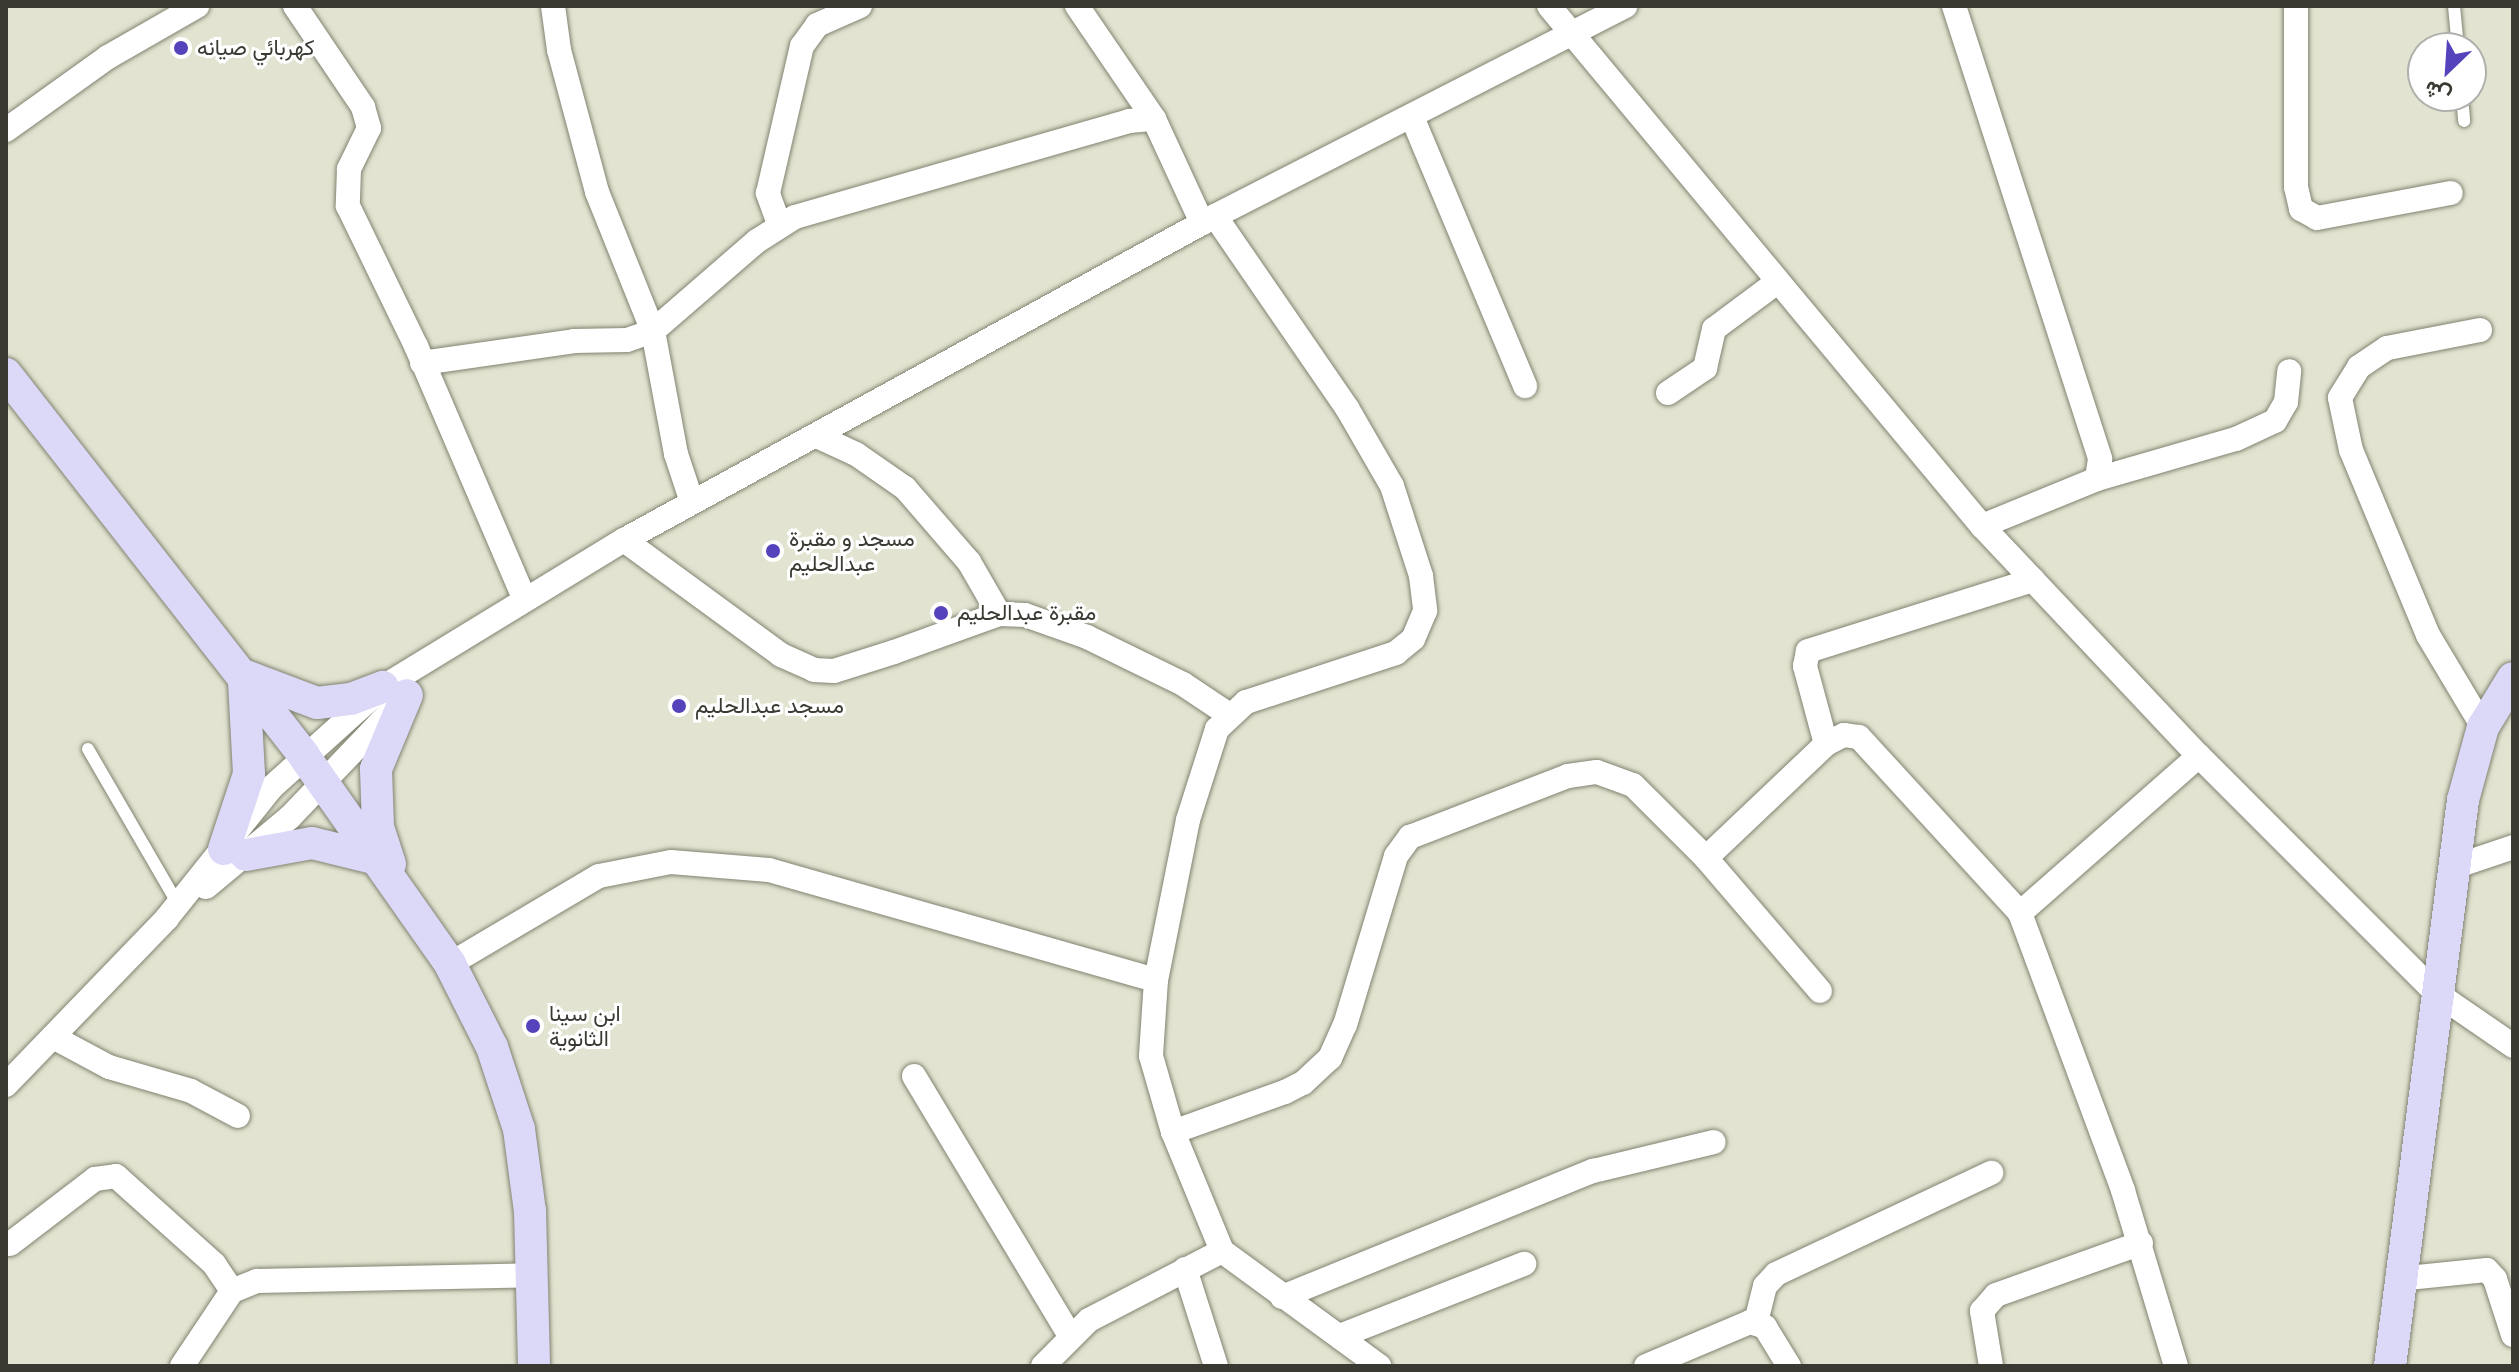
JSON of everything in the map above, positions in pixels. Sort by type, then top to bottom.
[{"type":"street","points":[[6,130],[108,57],[197,6]]},
{"type":"street","points":[[295,6],[363,107],[369,128],[349,169],[348,206],[422,363],[524,598]]},
{"type":"street","points":[[553,6],[559,50],[597,192],[653,331],[676,454],[692,502]]},
{"type":"street","points":[[779,224],[768,193],[802,46],[817,25],[860,6]]},
{"type":"street","points":[[1077,6],[1154,119],[1209,219],[1347,408],[1392,486],[1421,576],[1425,611],[1413,639],[1396,653],[1246,702],[1228,714],[1217,729],[1188,820],[1156,980],[1151,1056],[1173,1132],[1222,1251],[1379,1366]]},
{"type":"street","points":[[1549,6],[1982,526],[2199,756],[2436,993],[2513,1046]]},
{"type":"street","points":[[6,1085],[172,911],[235,852],[313,768],[446,645],[692,502],[1209,219],[1625,6]]},
{"type":"street","points":[[1954,6],[2100,459],[2097,479]]},
{"type":"street","points":[[2296,6],[2296,187],[2301,209],[2317,218],[2451,193]]},
{"type":"street","points":[[1412,117],[1525,386]]},
{"type":"street","points":[[422,363],[574,341],[627,340],[653,331],[779,224],[1129,121],[1154,119]]},
{"type":"street","points":[[1668,393],[1705,368],[1714,329],[1777,282]]},
{"type":"street","points":[[2480,330],[2387,348],[2359,367],[2340,398],[2351,450],[2428,635],[2483,727]]},
{"type":"street","points":[[1982,526],[2097,479],[2236,439],[2275,421],[2286,402],[2289,371]]},
{"type":"street","points":[[6,374],[313,768],[450,964],[492,1047],[519,1129],[534,1275],[534,1366]]},
{"type":"street","points":[[817,436],[856,454],[905,488],[969,562],[999,614]]},
{"type":"street","points":[[624,540],[781,655],[814,670],[864,662],[999,614],[1053,621],[1183,684],[1228,714]]},
{"type":"street","points":[[1826,744],[1805,666],[1808,651],[2033,580]]},
{"type":"street","points":[[240,676],[279,693],[317,703],[395,691]]},
{"type":"street","points":[[235,852],[249,774],[240,676]]},
{"type":"street","points":[[2390,1366],[2398,1279],[2463,800],[2483,727],[2513,678]]},
{"type":"street","points":[[395,691],[376,769],[378,827],[398,890]]},
{"type":"street","points":[[1706,858],[1826,744],[1844,735],[1859,737],[2020,913],[2141,1243],[2176,1366]]},
{"type":"street","points":[[2020,913],[2199,756]]},
{"type":"street","points":[[1173,1132],[1285,1092],[1311,1077],[1330,1058],[1345,1025],[1396,856],[1423,829],[1568,776],[1597,772],[1633,785],[1651,799],[1820,991]]},
{"type":"street","points":[[235,852],[312,843],[377,859]]},
{"type":"street","points":[[2454,867],[2513,847]]},
{"type":"street","points":[[450,964],[599,876],[671,862],[769,870],[1156,980]]},
{"type":"street","points":[[53,1037],[109,1067],[191,1091],[238,1116]]},
{"type":"street","points":[[914,1076],[1070,1336]]},
{"type":"street","points":[[1282,1297],[1579,1176],[1714,1142]]},
{"type":"street","points":[[1756,1322],[1765,1286],[1776,1274],[1991,1173]]},
{"type":"street","points":[[10,1244],[95,1179],[116,1176],[214,1264],[232,1291]]},
{"type":"street","points":[[1991,1366],[1982,1311],[1996,1295],[2141,1243]]},
{"type":"street","points":[[1043,1366],[1070,1336],[1112,1305],[1222,1251]]},
{"type":"street","points":[[1340,1336],[1524,1264]]},
{"type":"street","points":[[1185,1269],[1216,1366]]},
{"type":"street","points":[[2398,1279],[2487,1270],[2495,1279],[2513,1335]]},
{"type":"street","points":[[182,1366],[232,1291],[283,1279],[534,1275]]},
{"type":"street","points":[[1646,1366],[1744,1322],[1756,1322]]},
{"type":"street","points":[[1756,1322],[1789,1366]]},
{"type":"lane","points":[[2454,6],[2456,32]]},
{"type":"lane","points":[[2463,112],[2464,121]]},
{"type":"lane","points":[[88,749],[172,911]]},
{"type":"place","name":"كهربائي صيانه","points":[[181,48]]},
{"type":"place","name":"مسجد و مقبرة عبدالحليم","points":[[773,551]]},
{"type":"place","name":"مقبرة عبدالحليم","points":[[941,613]]},
{"type":"place","name":"مسجد عبدالحليم","points":[[679,706]]},
{"type":"place","name":"ابن سينا الثانوية","points":[[533,1026]]}]
